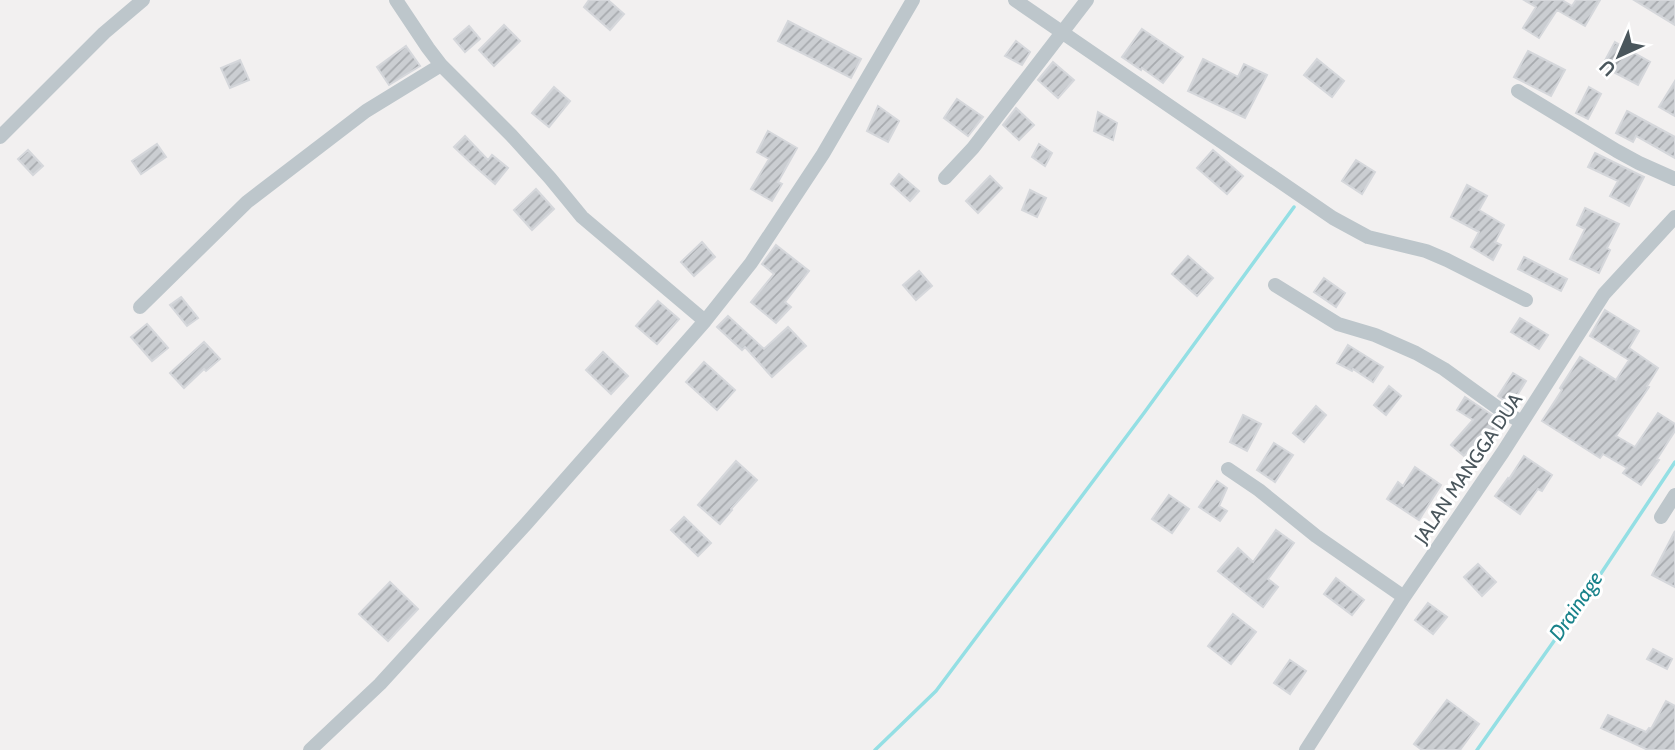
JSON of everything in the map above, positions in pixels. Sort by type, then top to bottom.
[{"type":"street","points":[[0,137],[104,33],[143,0]]},
{"type":"street","points":[[396,0],[441,65],[511,135],[582,217],[705,321]]},
{"type":"street","points":[[310,750],[390,674],[705,321],[751,263],[823,154],[913,0]]},
{"type":"street","points":[[1015,0],[1333,218],[1368,237],[1426,251],[1526,300]]},
{"type":"street","points":[[945,178],[973,148],[1087,0]]},
{"type":"street","points":[[140,307],[247,202],[366,111],[441,65]]},
{"type":"street","points":[[1518,91],[1628,157],[1675,179]]},
{"type":"street","name":"JALAN MANGGA DUA","points":[[1306,750],[1604,294],[1675,218]]},
{"type":"street","points":[[1275,285],[1338,324],[1375,335],[1416,353],[1522,422]]},
{"type":"street","points":[[1228,469],[1316,536],[1404,597]]},
{"type":"street","points":[[1661,517],[1675,495]]},
{"type":"building","points":[[589,0],[608,0],[624,14],[610,30],[584,7]]},
{"type":"building","points":[[1524,0],[1562,0],[1572,6],[1576,0],[1600,0],[1585,26],[1557,10],[1539,38],[1523,28],[1536,7]]},
{"type":"building","points":[[1634,0],[1675,0],[1675,25]]},
{"type":"building","points":[[788,21],[861,59],[851,78],[778,41]]},
{"type":"building","points":[[504,25],[520,41],[494,66],[479,50]]},
{"type":"building","points":[[469,26],[480,39],[465,52],[454,39]]},
{"type":"building","points":[[1142,29],[1183,57],[1163,83],[1122,57]]},
{"type":"building","points":[[1016,41],[1030,52],[1022,65],[1005,56]]},
{"type":"building","points":[[1615,42],[1650,62],[1638,85],[1602,66]]},
{"type":"building","points":[[406,46],[420,66],[389,85],[377,67]]},
{"type":"building","points":[[1528,51],[1565,70],[1551,96],[1514,77]]},
{"type":"building","points":[[1203,59],[1238,77],[1244,64],[1267,75],[1245,118],[1188,91]]},
{"type":"building","points":[[1317,59],[1344,81],[1332,97],[1304,75]]},
{"type":"building","points":[[240,60],[249,80],[230,88],[221,68]]},
{"type":"building","points":[[1053,62],[1074,80],[1058,98],[1038,80]]},
{"type":"building","points":[[1675,81],[1675,116],[1659,107]]},
{"type":"building","points":[[554,87],[570,101],[549,127],[532,113]]},
{"type":"building","points":[[1589,87],[1601,94],[1588,119],[1576,113]]},
{"type":"building","points":[[957,99],[983,117],[968,136],[944,118]]},
{"type":"building","points":[[878,106],[899,121],[888,142],[867,131]]},
{"type":"building","points":[[1016,108],[1034,125],[1019,140],[1003,125]]},
{"type":"building","points":[[1627,111],[1675,137],[1675,158],[1636,136],[1633,142],[1616,133]]},
{"type":"building","points":[[1098,112],[1117,123],[1113,140],[1094,131]]},
{"type":"building","points":[[768,131],[797,148],[778,182],[782,184],[772,201],[751,189],[769,159],[757,152]]},
{"type":"building","points":[[465,136],[488,160],[492,155],[508,168],[495,184],[454,147]]},
{"type":"building","points":[[157,144],[166,157],[141,174],[132,161]]},
{"type":"building","points":[[1039,144],[1052,153],[1045,166],[1032,157]]},
{"type":"building","points":[[28,150],[43,166],[33,175],[18,159]]},
{"type":"building","points":[[1213,150],[1243,176],[1227,194],[1197,168]]},
{"type":"building","points":[[1595,153],[1644,177],[1629,206],[1610,196],[1618,181],[1588,167]]},
{"type":"building","points":[[1356,160],[1375,172],[1362,194],[1342,181]]},
{"type":"building","points":[[899,174],[919,191],[910,201],[891,184]]},
{"type":"building","points":[[990,176],[1002,188],[978,213],[966,201]]},
{"type":"building","points":[[1467,185],[1487,196],[1479,210],[1504,225],[1495,242],[1501,245],[1493,260],[1471,247],[1479,232],[1451,217]]},
{"type":"building","points":[[536,189],[554,209],[532,230],[514,210]]},
{"type":"building","points":[[1030,190],[1046,198],[1037,217],[1022,210]]},
{"type":"building","points":[[1585,208],[1619,224],[1599,273],[1570,259],[1585,229],[1577,225]]},
{"type":"building","points":[[702,242],[715,257],[694,276],[681,262]]},
{"type":"building","points":[[776,245],[809,271],[785,302],[791,307],[776,323],[751,302],[774,274],[762,264]]},
{"type":"building","points":[[1188,256],[1213,278],[1197,296],[1172,274]]},
{"type":"building","points":[[1524,257],[1567,279],[1561,291],[1518,269]]},
{"type":"building","points":[[919,271],[932,286],[916,300],[903,285]]},
{"type":"building","points":[[1324,278],[1345,293],[1336,307],[1314,292]]},
{"type":"building","points":[[181,297],[198,318],[187,326],[170,305]]},
{"type":"building","points":[[658,301],[679,319],[657,344],[636,326]]},
{"type":"building","points":[[1605,310],[1639,331],[1629,348],[1658,368],[1647,386],[1649,387],[1616,436],[1635,447],[1658,413],[1675,424],[1675,431],[1657,459],[1659,460],[1641,485],[1623,473],[1627,468],[1603,454],[1600,458],[1542,421],[1580,357],[1616,380],[1629,360],[1590,336]]},
{"type":"building","points":[[728,316],[764,349],[788,327],[806,346],[772,377],[745,347],[742,350],[717,327]]},
{"type":"building","points":[[1520,318],[1548,335],[1539,349],[1511,332]]},
{"type":"building","points":[[147,324],[168,348],[152,361],[131,337]]},
{"type":"building","points":[[204,342],[220,359],[206,371],[204,369],[184,388],[170,373]]},
{"type":"building","points":[[1348,345],[1383,367],[1373,382],[1353,369],[1352,371],[1337,363]]},
{"type":"building","points":[[603,352],[628,376],[611,394],[586,370]]},
{"type":"building","points":[[704,362],[735,390],[717,410],[686,382]]},
{"type":"building","points":[[1513,373],[1526,381],[1511,405],[1498,396]]},
{"type":"building","points":[[1389,386],[1401,396],[1386,415],[1374,405]]},
{"type":"building","points":[[1465,397],[1504,423],[1495,435],[1487,429],[1464,456],[1451,445],[1473,420],[1457,410]]},
{"type":"building","points":[[1316,406],[1326,415],[1304,442],[1293,433]]},
{"type":"building","points":[[1243,415],[1261,424],[1247,451],[1230,442]]},
{"type":"building","points":[[1274,443],[1293,455],[1275,482],[1257,470]]},
{"type":"building","points":[[1524,456],[1552,475],[1542,491],[1538,489],[1520,514],[1495,496]]},
{"type":"building","points":[[736,461],[757,480],[720,524],[698,505]]},
{"type":"building","points":[[1415,467],[1441,485],[1419,520],[1387,499],[1398,482],[1403,486]]},
{"type":"building","points":[[1217,481],[1227,488],[1219,506],[1227,511],[1220,521],[1199,507]]},
{"type":"building","points":[[1169,495],[1189,509],[1172,533],[1152,519]]},
{"type":"building","points":[[684,517],[711,543],[698,556],[671,530]]},
{"type":"building","points":[[1276,530],[1294,543],[1268,579],[1278,587],[1263,607],[1218,571],[1238,548],[1253,562]]},
{"type":"building","points":[[1675,531],[1675,587],[1652,575]]},
{"type":"building","points":[[1478,564],[1496,582],[1482,596],[1464,577]]},
{"type":"building","points":[[1336,578],[1364,600],[1352,615],[1324,594]]},
{"type":"building","points":[[390,582],[418,609],[388,641],[359,614]]},
{"type":"building","points":[[1428,603],[1447,617],[1433,634],[1415,620]]},
{"type":"building","points":[[1233,614],[1256,632],[1231,664],[1208,646]]},
{"type":"building","points":[[1653,649],[1672,659],[1667,669],[1647,659]]},
{"type":"building","points":[[1290,660],[1306,671],[1290,694],[1274,683]]},
{"type":"building","points":[[1447,700],[1479,724],[1460,750],[1422,750],[1414,744]]},
{"type":"building","points":[[1666,701],[1675,706],[1675,750],[1648,750],[1601,728],[1608,715],[1646,732],[1651,729]]},
{"type":"waterway","points":[[875,750],[936,691],[1294,207]]},
{"type":"waterway","name":"Drainage","points":[[1477,750],[1590,590],[1675,462]]}]
